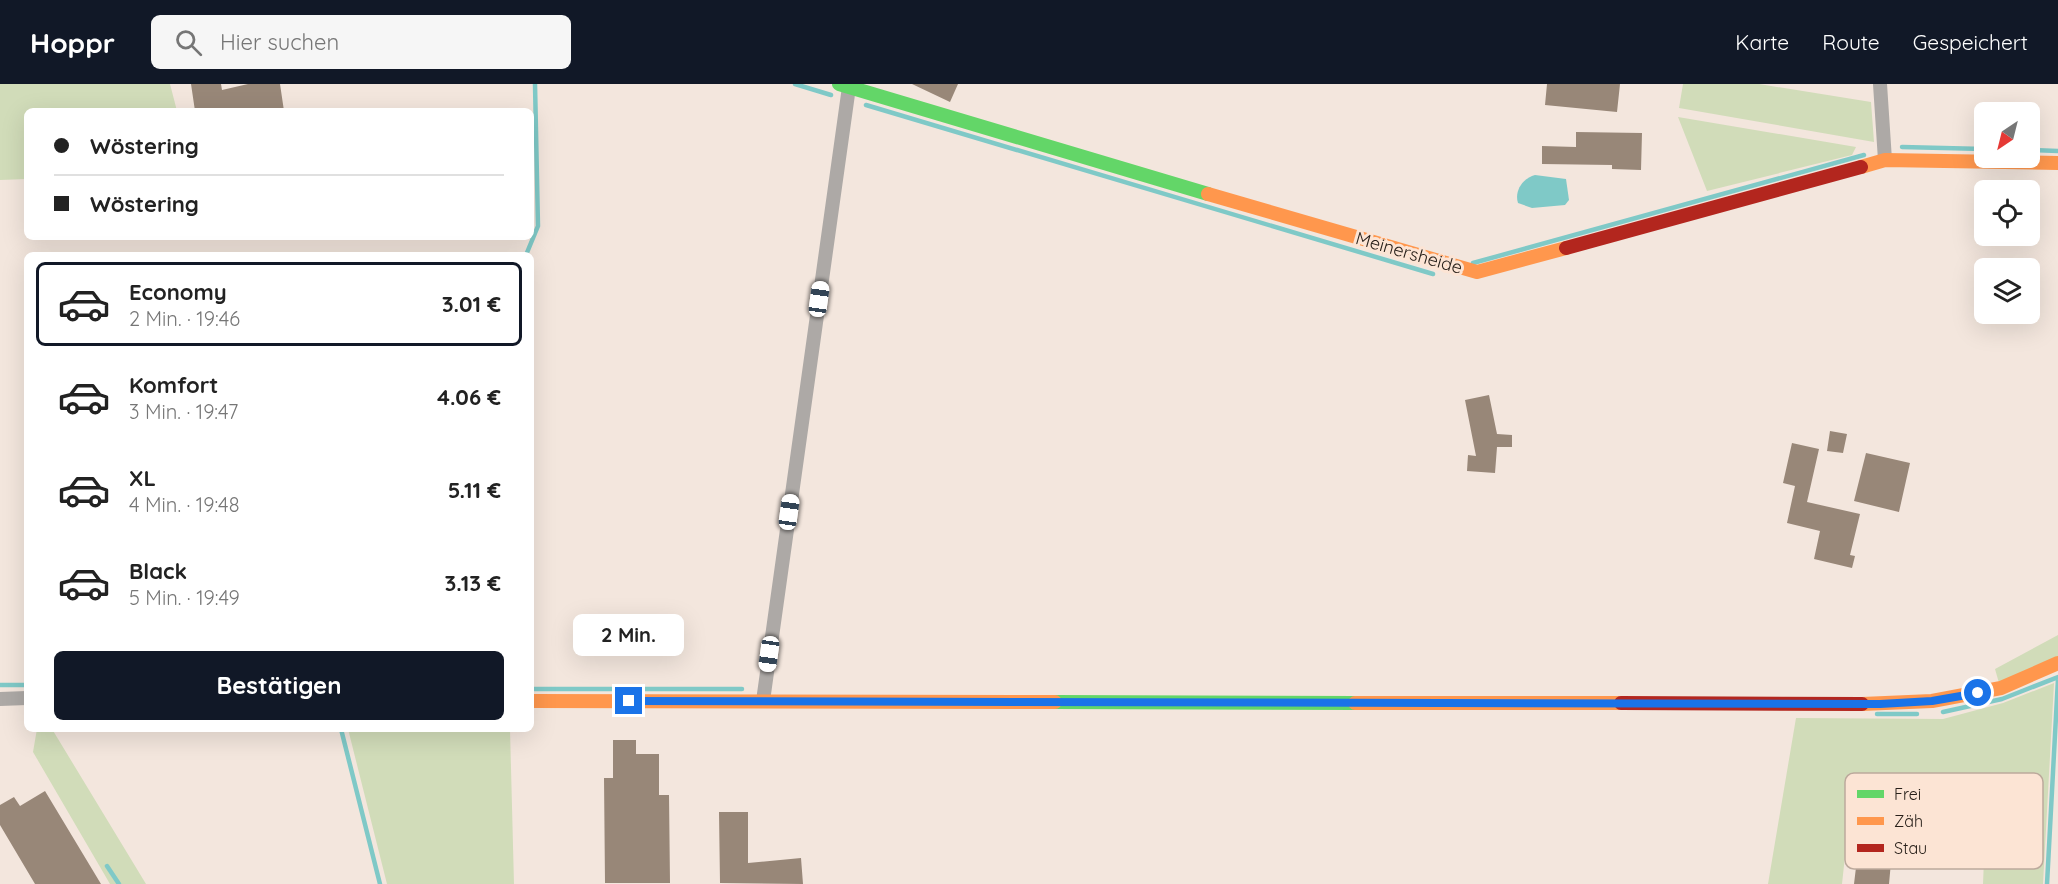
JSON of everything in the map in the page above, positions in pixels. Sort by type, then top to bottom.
[{"type":"street","points":[[1880,84],[1885,160]]},
{"type":"street","points":[[763,701],[844,86]]},
{"type":"street","name":"Meinersheide","points":[[844,86],[1450,266],[1477,272],[1885,160],[2058,163]]},
{"type":"street","points":[[534,701],[1880,704],[1932,701],[2001,688],[2058,663]]},
{"type":"street","points":[[0,699],[24,698]]},
{"type":"green space","points":[[0,84],[170,84],[176,108],[24,108],[24,179],[0,180]]},
{"type":"green space","points":[[1683,84],[1759,84],[1871,102],[1874,142],[1679,108]]},
{"type":"green space","points":[[1678,117],[1856,147],[1852,155],[1707,191]]},
{"type":"green space","points":[[2058,635],[2058,657],[1999,683],[1995,669]]},
{"type":"green space","points":[[2054,683],[2043,884],[1983,884],[1984,869],[2043,869],[2043,773],[1845,773],[1845,856],[1842,884],[1768,884],[1796,718],[1943,719],[2003,703]]},
{"type":"green space","points":[[36,732],[54,732],[146,884],[110,884],[33,752]]},
{"type":"green space","points":[[349,732],[510,732],[514,884],[387,884]]},
{"type":"water","points":[[1535,175],[1566,179],[1569,200],[1565,205],[1532,208],[1518,203],[1517,194],[1520,186]]},
{"type":"building","points":[[191,84],[221,84],[222,90],[248,84],[280,84],[284,108],[195,108]]},
{"type":"building","points":[[912,84],[958,84],[950,102]]},
{"type":"building","points":[[1547,84],[1620,84],[1617,112],[1545,105]]},
{"type":"building","points":[[1576,132],[1642,133],[1641,170],[1612,169],[1612,165],[1542,164],[1542,146],[1576,147]]},
{"type":"building","points":[[1489,395],[1497,434],[1512,435],[1512,447],[1497,447],[1495,473],[1467,471],[1468,455],[1476,456],[1465,400]]},
{"type":"building","points":[[1830,431],[1847,434],[1843,453],[1827,451]]},
{"type":"building","points":[[1792,443],[1819,449],[1807,502],[1860,514],[1850,555],[1855,556],[1852,568],[1814,559],[1820,531],[1787,523],[1795,486],[1783,483]]},
{"type":"building","points":[[1866,453],[1910,463],[1899,512],[1854,501]]},
{"type":"building","points":[[613,740],[636,740],[636,754],[659,754],[659,795],[669,795],[670,883],[605,883],[604,778],[613,778]]},
{"type":"building","points":[[45,791],[101,884],[35,884],[0,825],[0,805],[14,797],[20,806]]},
{"type":"building","points":[[719,812],[748,812],[748,863],[801,858],[803,884],[720,883]]},
{"type":"building","points":[[1856,869],[1890,869],[1889,884],[1854,884]]},
{"type":"waterway","points":[[534,236],[538,226],[535,84]]},
{"type":"waterway","points":[[795,84],[831,95]]},
{"type":"waterway","points":[[866,105],[1433,274]]},
{"type":"waterway","points":[[1902,147],[1974,149]]},
{"type":"waterway","points":[[2040,150],[2058,151]]},
{"type":"waterway","points":[[1473,263],[1864,155]]},
{"type":"waterway","points":[[527,252],[532,240]]},
{"type":"waterway","points":[[1943,712],[2002,699],[2058,677]]},
{"type":"waterway","points":[[2047,884],[2058,679]]},
{"type":"waterway","points":[[0,685],[24,685]]},
{"type":"waterway","points":[[534,689],[742,689]]},
{"type":"waterway","points":[[1877,714],[1917,714]]},
{"type":"waterway","points":[[342,732],[380,884]]},
{"type":"waterway","points":[[107,866],[119,884]]},
{"type":"traffic: fast","points":[[839,84],[1208,194]]},
{"type":"traffic: fast","points":[[1055,702],[1355,703]]},
{"type":"traffic: slow","points":[[1861,167],[1885,160],[2058,163]]},
{"type":"traffic: slow","points":[[1208,194],[1477,272],[1566,248]]},
{"type":"traffic: slow","points":[[1862,704],[1932,701],[2001,688],[2058,663]]},
{"type":"traffic: slow","points":[[534,701],[1055,702]]},
{"type":"traffic: slow","points":[[1355,703],[1621,703]]},
{"type":"traffic: jam","points":[[1566,248],[1861,167]]},
{"type":"traffic: jam","points":[[1621,703],[1862,704]]},
{"type":"route","points":[[629,701],[1880,704],[1932,701],[1978,693]]}]
